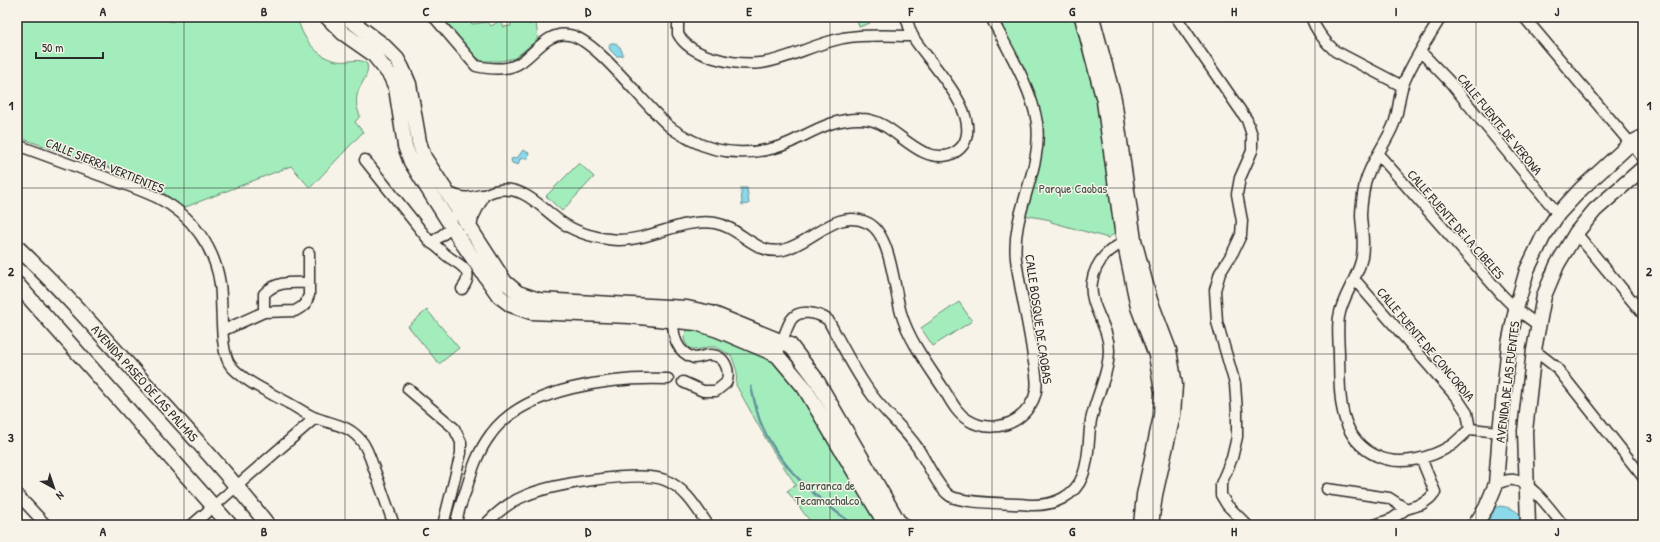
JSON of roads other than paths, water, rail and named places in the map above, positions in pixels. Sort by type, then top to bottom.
[{"type":"street","points":[[327,17],[340,30],[373,54],[390,75],[396,88],[407,154],[415,170],[453,220],[494,291],[511,305],[531,312],[687,308],[711,313],[790,345],[816,379],[898,521],[903,525]]},
{"type":"street","points":[[346,17],[390,51],[402,68],[409,84],[421,149],[449,195],[453,220]]},
{"type":"street","points":[[434,17],[476,66],[506,67],[520,63],[546,41],[556,35],[568,34],[578,38],[591,47],[607,62],[670,127],[693,141],[717,149],[750,152],[771,149],[792,141],[828,123],[848,118],[867,119],[882,124],[927,154],[941,157],[955,153],[963,144],[968,132],[966,117],[957,98],[913,36],[906,17]]},
{"type":"street","points":[[678,17],[678,34],[689,47],[705,56],[740,64],[758,64],[774,61],[824,43],[857,36],[913,36]]},
{"type":"street","name":"CALLE BOSQUE DE CAOBAS","points":[[431,243],[453,220],[481,197],[495,191],[510,190],[524,194],[563,223],[585,234],[614,239],[631,239],[687,224],[710,222],[729,227],[761,248],[774,251],[791,247],[843,218],[865,221],[876,228],[881,236],[901,314],[916,347],[958,412],[969,421],[982,426],[1004,425],[1017,419],[1028,409],[1032,403],[1037,381],[1017,263],[1016,245],[1019,218],[1035,160],[1038,143],[1038,131],[1031,99],[991,17]]},
{"type":"street","points":[[1176,17],[1247,120],[1252,135],[1252,151],[1240,178],[1237,194],[1242,221],[1241,235],[1234,252],[1220,273],[1215,290],[1217,322],[1235,384],[1237,412],[1237,437],[1232,458],[1221,484],[1221,495],[1226,505],[1248,525]]},
{"type":"street","points":[[1311,17],[1315,28],[1335,51],[1402,86]]},
{"type":"street","points":[[1441,17],[1402,86],[1398,114],[1366,180],[1362,199],[1361,215],[1363,248],[1361,260],[1354,280],[1343,303],[1339,317],[1340,385],[1342,409],[1347,426],[1355,440],[1367,451],[1383,459],[1403,461],[1433,454],[1452,444],[1470,429],[1500,432]]},
{"type":"street","points":[[1524,17],[1637,140],[1643,158]]},
{"type":"street","points":[[1087,18],[1114,99],[1129,242],[1138,307],[1156,355],[1162,392],[1161,416],[1144,495],[1141,525]]},
{"type":"street","name":"CALLE FUENTE DE VERONA","points":[[1421,52],[1449,81],[1558,214]]},
{"type":"street","name":"AVENIDA DE LAS FUENTES","points":[[1475,525],[1486,508],[1496,484],[1509,344],[1516,309],[1528,270],[1543,237],[1558,214],[1581,189],[1637,140]]},
{"type":"street","name":"CALLE SIERRA VERTIENTES","points":[[17,145],[135,188],[160,199],[181,214],[199,232],[210,251],[216,266],[220,284],[224,330],[223,345],[225,355],[230,365],[242,376],[315,418],[339,424],[352,431],[363,443],[371,459],[394,525]]},
{"type":"street","name":"CALLE FUENTE DE LA CIBELES","points":[[1379,155],[1502,296],[1516,309],[1538,325]]},
{"type":"street","points":[[364,160],[431,243],[457,261],[464,268],[467,277],[466,283],[462,289]]},
{"type":"street","name":"AVENIDA DE LAS FUENTES","points":[[1528,525],[1528,487],[1525,431],[1534,350],[1544,296],[1558,265],[1576,233],[1595,210],[1643,168]]},
{"type":"street","points":[[449,195],[459,200],[470,200],[481,197]]},
{"type":"street","points":[[469,228],[471,217],[481,197]]},
{"type":"street","points":[[453,220],[469,228],[505,282],[518,293],[539,300],[630,316],[684,321],[707,326],[778,355],[804,387],[886,525]]},
{"type":"street","points":[[1576,233],[1643,314]]},
{"type":"street","points":[[778,355],[792,320],[796,316],[813,313],[828,320],[872,395],[917,446],[941,487],[950,496],[965,500],[1037,505],[1051,503],[1066,498],[1076,488],[1083,475],[1088,454],[1092,416],[1106,368],[1109,350],[1104,324],[1092,297],[1092,283],[1095,270],[1102,258],[1112,249],[1129,242]]},
{"type":"street","points":[[1129,242],[1169,350],[1175,386],[1173,415],[1155,496],[1151,525]]},
{"type":"street","name":"AVENIDA PASEO DE LAS PALMAS","points":[[17,246],[62,291],[237,486],[268,525]]},
{"type":"street","points":[[224,330],[264,312],[295,311],[305,305],[309,294],[310,283],[309,253]]},
{"type":"street","name":"CALLE FUENTE DE CONCORDIA","points":[[1354,280],[1457,398],[1467,413],[1470,429]]},
{"type":"street","points":[[264,312],[264,294],[270,288],[284,283],[310,283]]},
{"type":"street","points":[[17,284],[230,525]]},
{"type":"street","points":[[673,320],[674,339],[683,352],[694,358],[709,355],[717,357],[724,362],[728,370],[726,383],[716,392],[703,391],[683,382]]},
{"type":"street","points":[[1534,350],[1556,367],[1643,477]]},
{"type":"street","points":[[456,525],[471,471],[480,452],[492,433],[508,417],[529,403],[589,384],[628,379],[668,379]]},
{"type":"street","points":[[408,389],[454,428],[461,442],[461,453],[443,525]]},
{"type":"street","points":[[192,525],[315,418]]},
{"type":"street","points":[[1375,525],[1392,519],[1406,509],[1422,504],[1435,492],[1421,458]]},
{"type":"street","points":[[486,525],[499,511],[513,502],[542,489],[638,475],[652,476],[676,486],[687,495],[708,525]]},
{"type":"street","points":[[1496,484],[1513,480],[1528,487],[1544,502],[1562,525]]},
{"type":"street","points":[[1327,489],[1389,498],[1406,509]]},
{"type":"street","points":[[17,494],[46,525]]},
{"type":"water","points":[[611,43],[615,43],[620,47],[623,54],[622,56],[616,56],[610,50],[609,46]]},
{"type":"water","points":[[523,150],[529,153],[528,158],[520,159],[518,165],[512,163],[511,159],[518,157]]},
{"type":"water","points":[[741,188],[747,188],[749,204],[742,205]]},
{"type":"water","points":[[1500,506],[1516,511],[1523,520],[1523,525],[1480,525],[1491,509]]},
{"type":"waterway","points":[[751,387],[760,421],[768,437],[787,466],[812,492],[854,525]]},
{"type":"park label","name":"Parque Caobas","points":[[1073,188]]},
{"type":"park label","name":"Barranca de Tecamachalco","points":[[827,492]]}]
